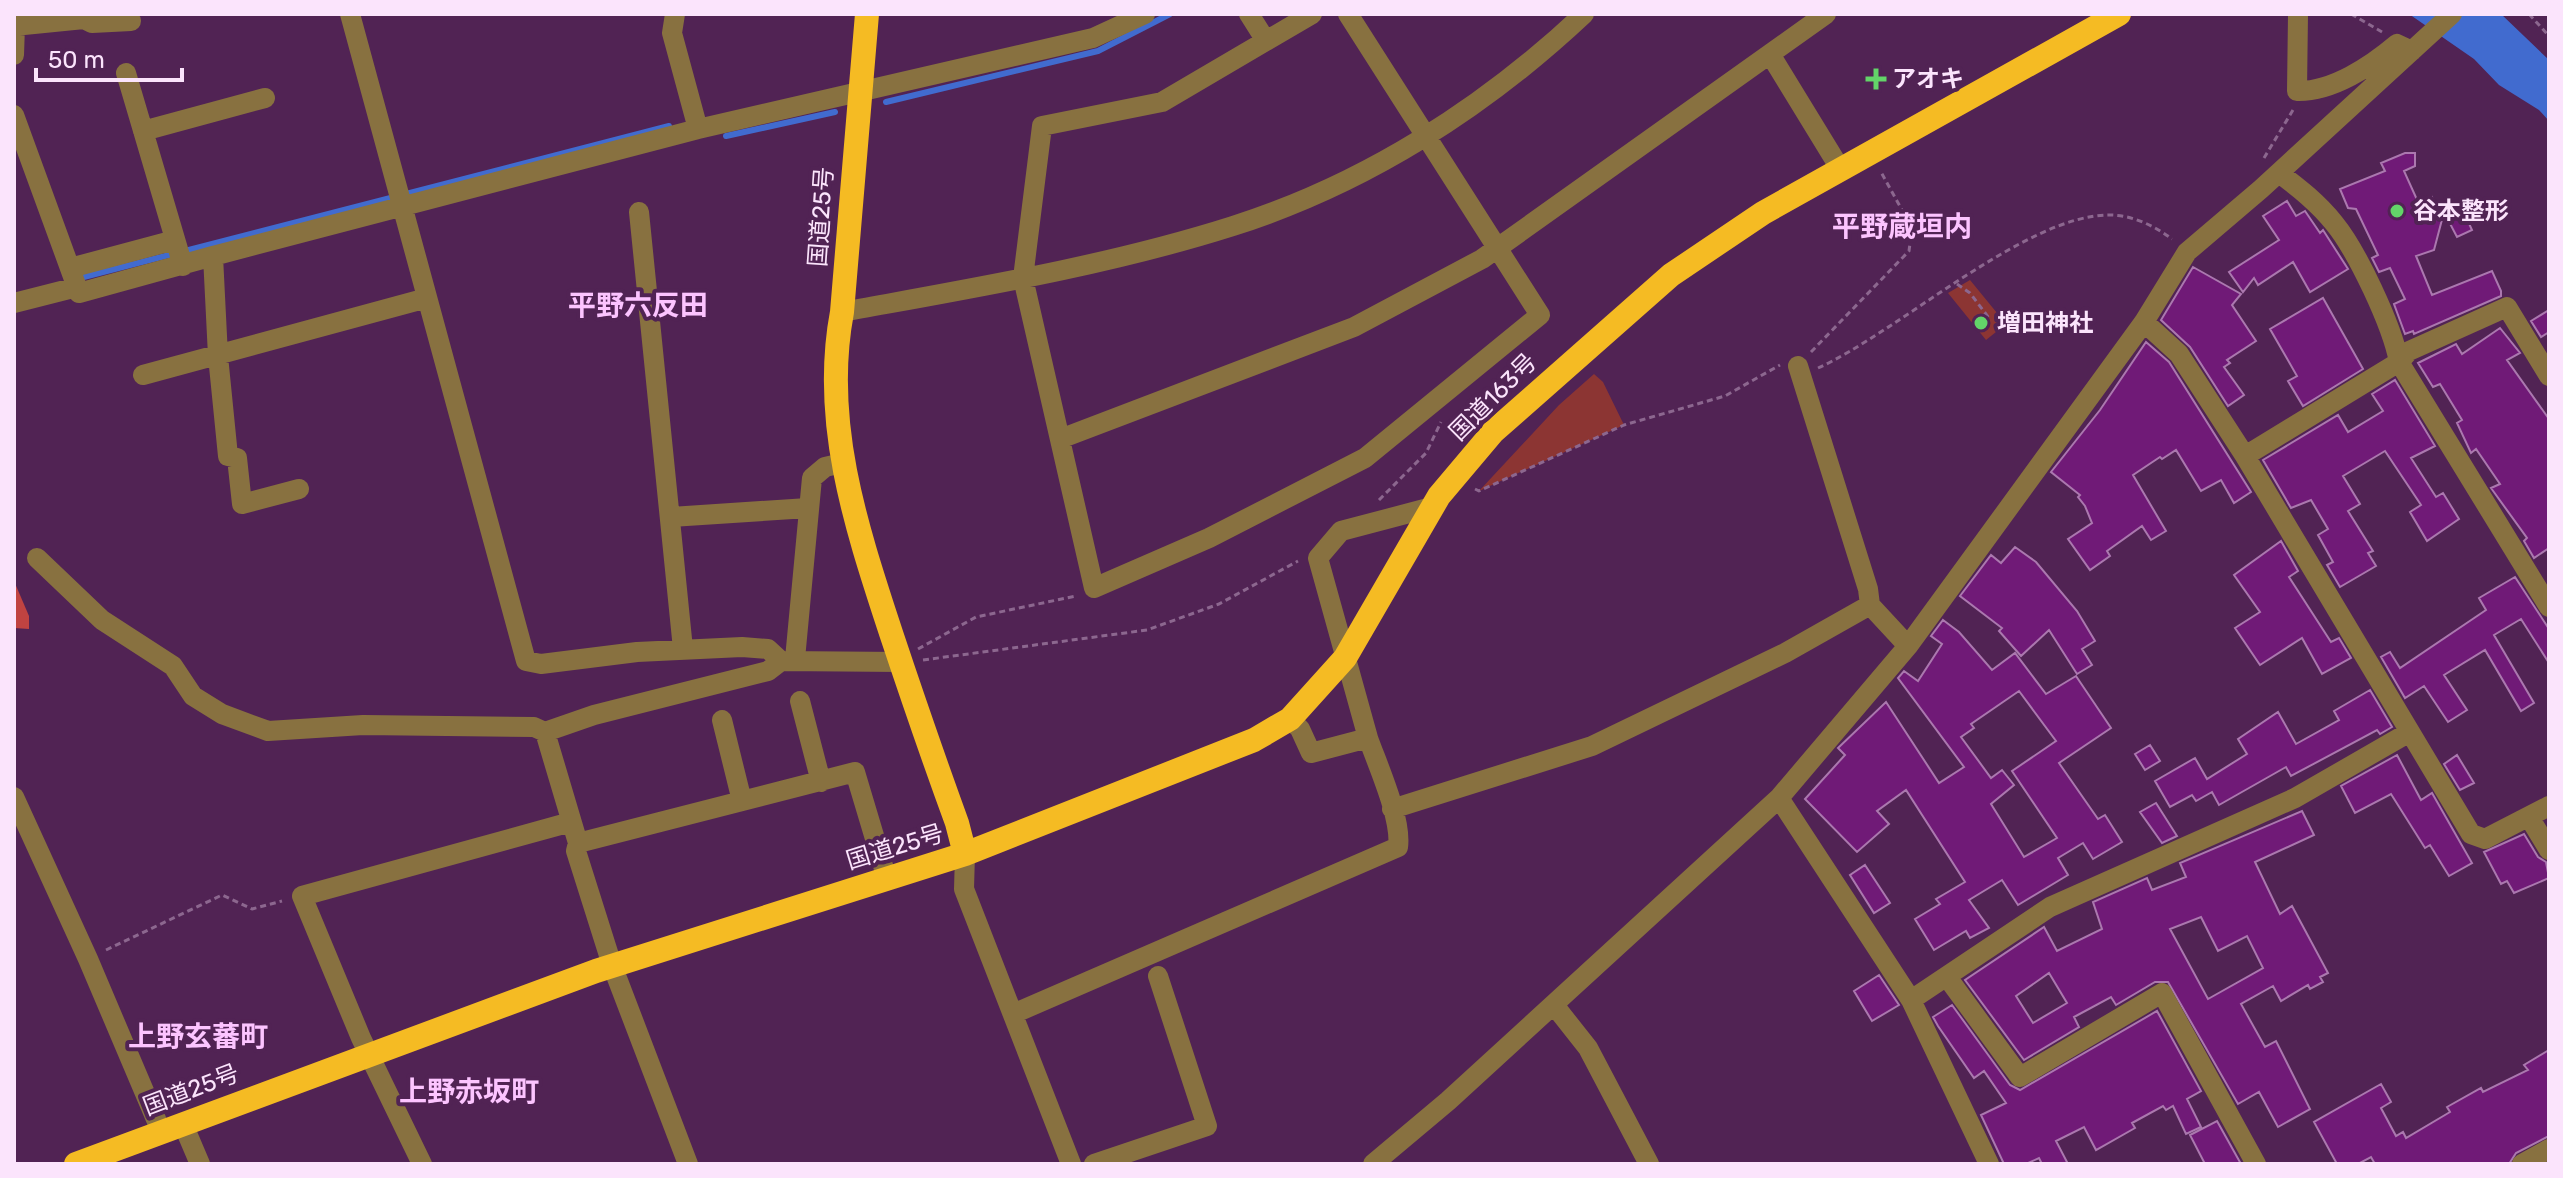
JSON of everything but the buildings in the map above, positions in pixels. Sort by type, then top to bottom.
[{"type":"highway","name":"国道25号","points":[[76,1164],[612,965],[965,854],[912,658],[864,550],[842,463],[835,404],[835,349],[842,312],[867,14]]},
{"type":"highway","name":"国道163号","points":[[965,854],[1212,759],[1290,719],[1345,658],[1432,507],[1493,432],[1671,275],[1763,213],[2119,14]]},
{"type":"street","points":[[350,14],[526,661],[541,664],[683,649],[768,649],[788,660]]},
{"type":"street","points":[[675,14],[672,33],[698,129]]},
{"type":"street","points":[[14,115],[18,139],[79,293],[183,266],[400,199],[1093,38],[1145,14]]},
{"type":"street","points":[[1249,14],[1266,41]]},
{"type":"street","points":[[1312,14],[1162,102],[1042,126],[1023,278],[1094,588],[1209,538],[1365,458],[1540,315],[1348,14]]},
{"type":"street","points":[[842,312],[1023,278],[1237,225],[1360,173],[1428,136],[1537,59],[1584,14]]},
{"type":"street","points":[[1060,439],[1354,327],[1499,247],[1826,14]]},
{"type":"street","points":[[2298,14],[2297,91],[2311,91],[2335,83],[2409,47]]},
{"type":"street","points":[[1373,1164],[1554,1005],[1779,798],[1908,646],[2144,322],[2187,252],[2279,173],[2409,47],[2452,14]]},
{"type":"street","points":[[14,55],[14,26],[83,17],[92,23],[131,21]]},
{"type":"street","points":[[1770,54],[1841,170]]},
{"type":"street","points":[[126,73],[183,266]]},
{"type":"street","points":[[143,131],[265,98]]},
{"type":"street","points":[[2279,173],[2309,196],[2336,225],[2371,289],[2396,345],[2399,362],[2549,607]]},
{"type":"street","points":[[639,212],[683,649]]},
{"type":"street","points":[[14,303],[73,277],[175,240]]},
{"type":"street","points":[[213,256],[218,356],[228,456],[237,458],[242,504],[299,489]]},
{"type":"street","points":[[143,375],[427,298]]},
{"type":"street","points":[[2245,456],[2399,362],[2409,351],[2507,307],[2549,376]]},
{"type":"street","points":[[2144,322],[2179,354],[2245,456],[2471,834],[2485,839],[2549,806]]},
{"type":"street","points":[[1798,366],[1868,589],[1870,605],[1908,646]]},
{"type":"street","points":[[788,660],[812,478],[825,467],[842,463]]},
{"type":"street","points":[[1015,1013],[1398,847],[1392,809],[1368,738],[1318,558],[1341,531],[1432,507]]},
{"type":"street","points":[[671,517],[808,508]]},
{"type":"street","points":[[37,558],[102,620],[173,666],[193,696],[222,714],[268,731],[363,725],[534,727],[545,732],[594,715],[768,671],[788,660],[912,658]]},
{"type":"street","points":[[1392,809],[1592,746],[1785,653],[1870,605]]},
{"type":"street","points":[[800,701],[821,782]]},
{"type":"street","points":[[1290,719],[1300,729],[1311,753],[1368,738]]},
{"type":"street","points":[[722,720],[742,801]]},
{"type":"street","points":[[545,732],[578,843],[576,851],[612,965],[688,1164]]},
{"type":"street","points":[[1911,1000],[2050,907],[2295,798],[2408,733]]},
{"type":"street","points":[[578,843],[855,772],[887,879]]},
{"type":"street","points":[[14,797],[88,959],[172,1128],[200,1164]]},
{"type":"street","points":[[1779,798],[1911,1000],[1989,1164]]},
{"type":"street","points":[[2529,817],[2549,850]]},
{"type":"street","points":[[422,1164],[369,1053],[302,896],[571,822]]},
{"type":"street","points":[[965,854],[964,889],[1015,1013],[1071,1164]]},
{"type":"street","points":[[1094,1164],[1207,1126],[1158,976]]},
{"type":"street","points":[[1947,977],[2020,1077],[2162,993],[2256,1164]]},
{"type":"street","points":[[1554,1005],[1588,1048],[1649,1164]]},
{"type":"street","points":[[2522,1164],[2549,1149]]},
{"type":"path","points":[[2351,14],[2409,47]]},
{"type":"path","points":[[2529,14],[2549,36]]},
{"type":"path","points":[[2261,189],[2256,175],[2296,106],[2297,91]]},
{"type":"path","points":[[1798,366],[1909,251],[1912,228],[1881,172]]},
{"type":"path","points":[[1474,488],[1479,491],[1492,486],[1624,425],[1725,396],[1769,368],[1784,363],[1809,370],[1821,367],[2043,232],[2092,216],[2132,217],[2168,236],[2187,252]]},
{"type":"path","points":[[1957,284],[1970,293],[1989,318]]},
{"type":"path","points":[[1369,508],[1426,453],[1450,405],[1444,394]]},
{"type":"path","points":[[912,658],[1147,630],[1219,604],[1292,562],[1318,558]]},
{"type":"path","points":[[912,658],[976,617],[1063,601],[1094,588]]},
{"type":"path","points":[[88,959],[222,895],[252,909],[302,896]]},
{"type":"shaded area","points":[[1970,280],[2006,324],[1986,340],[1948,293]]},
{"type":"shaded area","points":[[1594,374],[1603,382],[1624,425],[1479,491],[1559,405]]},
{"type":"shaded area","points":[[14,581],[29,616],[29,629],[14,628]]},
{"type":"water","points":[[2409,14],[2501,14],[2549,60],[2549,121],[2539,110],[2499,85],[2474,59]]},
{"type":"waterway","points":[[886,102],[1098,51],[1170,14]]},
{"type":"waterway","points":[[726,136],[835,112]]},
{"type":"waterway","points":[[76,279],[669,126]]},
{"type":"place","name":"アオキ","points":[[1876,79]]},
{"type":"place","name":"谷本整形","points":[[2397,211]]},
{"type":"place","name":"増田神社","points":[[1981,323]]},
{"type":"district","name":"平野蔵垣内","points":[[1902,226]]},
{"type":"district","name":"平野六反田","points":[[638,305]]},
{"type":"district","name":"上野玄蕃町","points":[[198,1036]]},
{"type":"district","name":"上野赤坂町","points":[[469,1091]]}]
